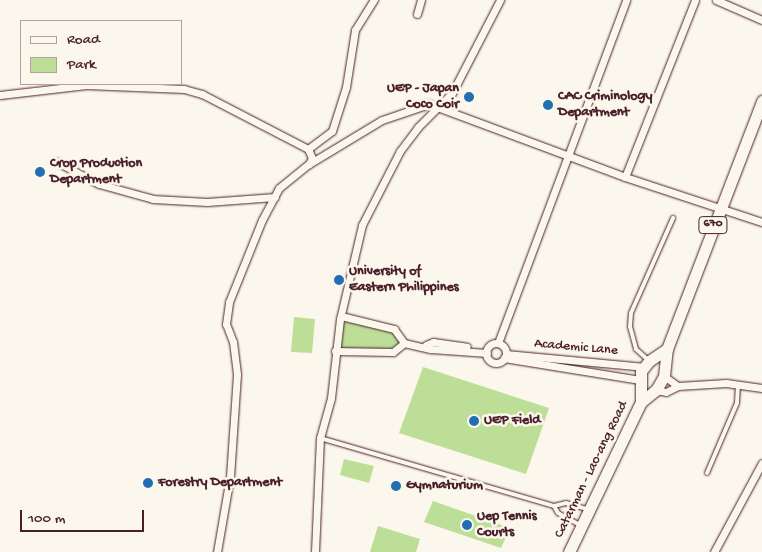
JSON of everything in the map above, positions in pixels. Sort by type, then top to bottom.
[{"type":"main road","name":"Catarman - Lao-ang Road","points":[[569,552],[641,402],[656,390],[664,376],[667,350],[719,209],[762,101]]},
{"type":"main road","points":[[647,364],[667,350]]},
{"type":"main road","name":"Catarman - Lao-ang Road","points":[[641,402],[640,380],[647,364]]},
{"type":"street","points":[[308,149],[332,131],[346,87],[355,30],[374,0]]},
{"type":"street","points":[[417,14],[421,0]]},
{"type":"street","points":[[315,552],[320,438],[331,398],[335,351],[341,316],[362,225],[400,151],[438,106],[452,93],[500,0]]},
{"type":"street","points":[[505,356],[498,343],[626,0]]},
{"type":"street","points":[[625,177],[695,0]]},
{"type":"street","points":[[716,0],[762,20]]},
{"type":"street","points":[[0,95],[86,85],[184,89],[202,94],[308,149],[312,158],[310,164]]},
{"type":"street","points":[[217,552],[230,477],[236,374],[233,342],[226,324],[228,302],[274,197],[284,182],[382,120],[416,106],[438,106],[625,177],[762,222]]},
{"type":"street","points":[[57,162],[99,184],[153,199],[207,202],[274,197]]},
{"type":"street","points":[[341,316],[394,328],[404,343]]},
{"type":"street","points":[[335,351],[393,352],[404,343],[426,345],[433,342],[487,352],[492,344],[498,343]]},
{"type":"street","name":"Academic Lane","points":[[487,352],[493,362],[505,356],[547,361],[640,380]]},
{"type":"street","name":"Academic Lane","points":[[547,361],[647,364]]},
{"type":"street","points":[[664,376],[678,386],[738,385],[762,388]]},
{"type":"street","points":[[656,390],[672,391],[678,386]]},
{"type":"street","points":[[714,552],[762,463]]},
{"type":"lane","points":[[647,364],[636,349],[630,327],[631,313],[673,218]]},
{"type":"lane","points":[[707,473],[737,403],[738,385]]},
{"type":"lane","points":[[320,438],[554,506],[566,503],[589,510]]},
{"type":"lane","points":[[554,506],[558,513],[582,526]]},
{"type":"green space","points":[[294,317],[315,319],[312,353],[291,352]]},
{"type":"green space","points":[[346,322],[391,328],[401,341],[390,350],[339,349],[343,324]]},
{"type":"green space","name":"UEP Field","points":[[423,367],[549,408],[526,474],[399,433]]},
{"type":"green space","points":[[344,459],[374,466],[369,483],[340,475]]},
{"type":"green space","name":"Uep Tennis Courts","points":[[433,501],[510,528],[501,548],[424,522]]},
{"type":"green space","points":[[378,526],[420,539],[416,552],[370,552]]},
{"type":"place","name":"UEP - Japan Coco Coir","points":[[469,97]]},
{"type":"place","name":"CAC Criminology Department","points":[[548,105]]},
{"type":"place","name":"Crop Production Department","points":[[40,172]]},
{"type":"place","name":"University of Eastern Philippines","points":[[339,280]]},
{"type":"place","name":"UEP Field","points":[[474,421]]},
{"type":"place","name":"Forestry Department","points":[[148,483]]},
{"type":"place","name":"Gymnaturium","points":[[396,486]]},
{"type":"place","name":"Uep Tennis Courts","points":[[467,525]]}]
